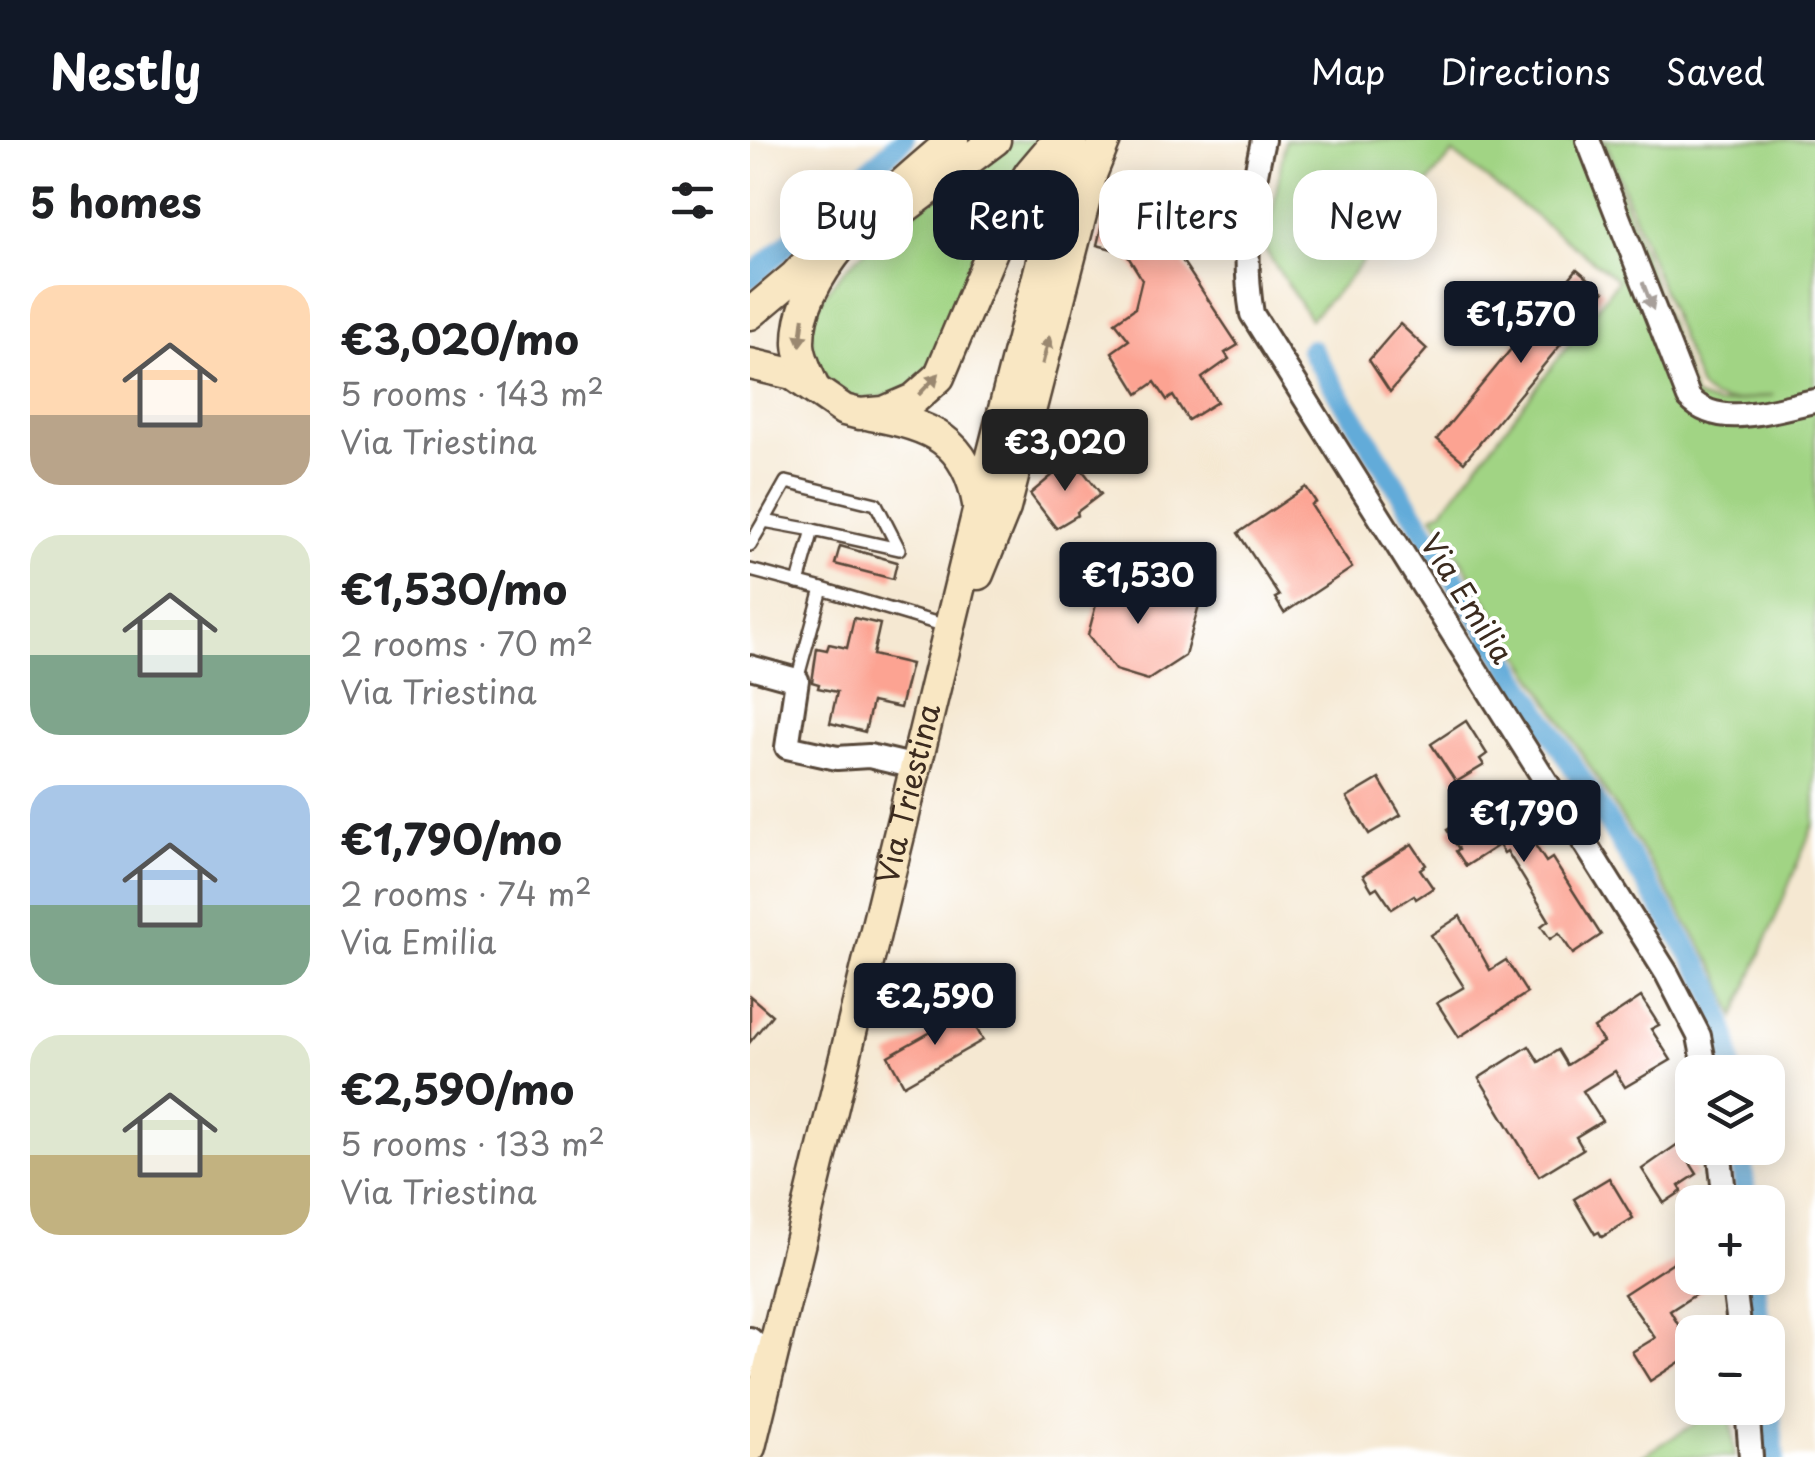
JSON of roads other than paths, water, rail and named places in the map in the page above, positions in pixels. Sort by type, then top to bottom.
[{"type":"street","points":[[823,266],[811,255],[937,140]]},
{"type":"street","points":[[814,388],[799,344],[809,300],[823,266],[857,228],[953,140]]},
{"type":"street","points":[[750,314],[823,266],[995,140]]},
{"type":"street","points":[[870,414],[914,399],[938,378],[1014,199],[1058,140]]},
{"type":"street","name":"Via Triestina","points":[[750,1446],[761,1363],[916,767],[1072,140]]},
{"type":"street","points":[[938,674],[1005,508],[1092,172],[1106,140]]},
{"type":"street","name":"Via Emilia","points":[[1263,140],[1248,204],[1246,274],[1252,314],[1667,974],[1698,1036],[1702,1055]]},
{"type":"street","points":[[1588,140],[1690,398],[1700,409],[1730,416],[1815,400]]},
{"type":"street","points":[[750,364],[792,374],[844,410],[902,420],[949,444],[970,468],[979,507]]},
{"type":"street","points":[[750,667],[797,680],[788,747],[838,758],[869,756],[916,767]]},
{"type":"street","points":[[750,1339],[761,1363]]},
{"type":"street","points":[[1748,1425],[1751,1457]]},
{"type":"lane","points":[[750,546],[764,521],[786,482],[876,504],[899,549],[764,521]]},
{"type":"lane","points":[[798,583],[813,530]]},
{"type":"lane","points":[[750,570],[950,628]]},
{"type":"lane","points":[[797,680],[822,589]]},
{"type":"waterway","points":[[750,278],[903,140]]},
{"type":"waterway","points":[[1311,350],[1711,986],[1729,1055]]},
{"type":"waterway","points":[[1742,1165],[1744,1185]]},
{"type":"waterway","points":[[1756,1295],[1758,1315]]},
{"type":"waterway","points":[[1771,1425],[1774,1457]]}]
